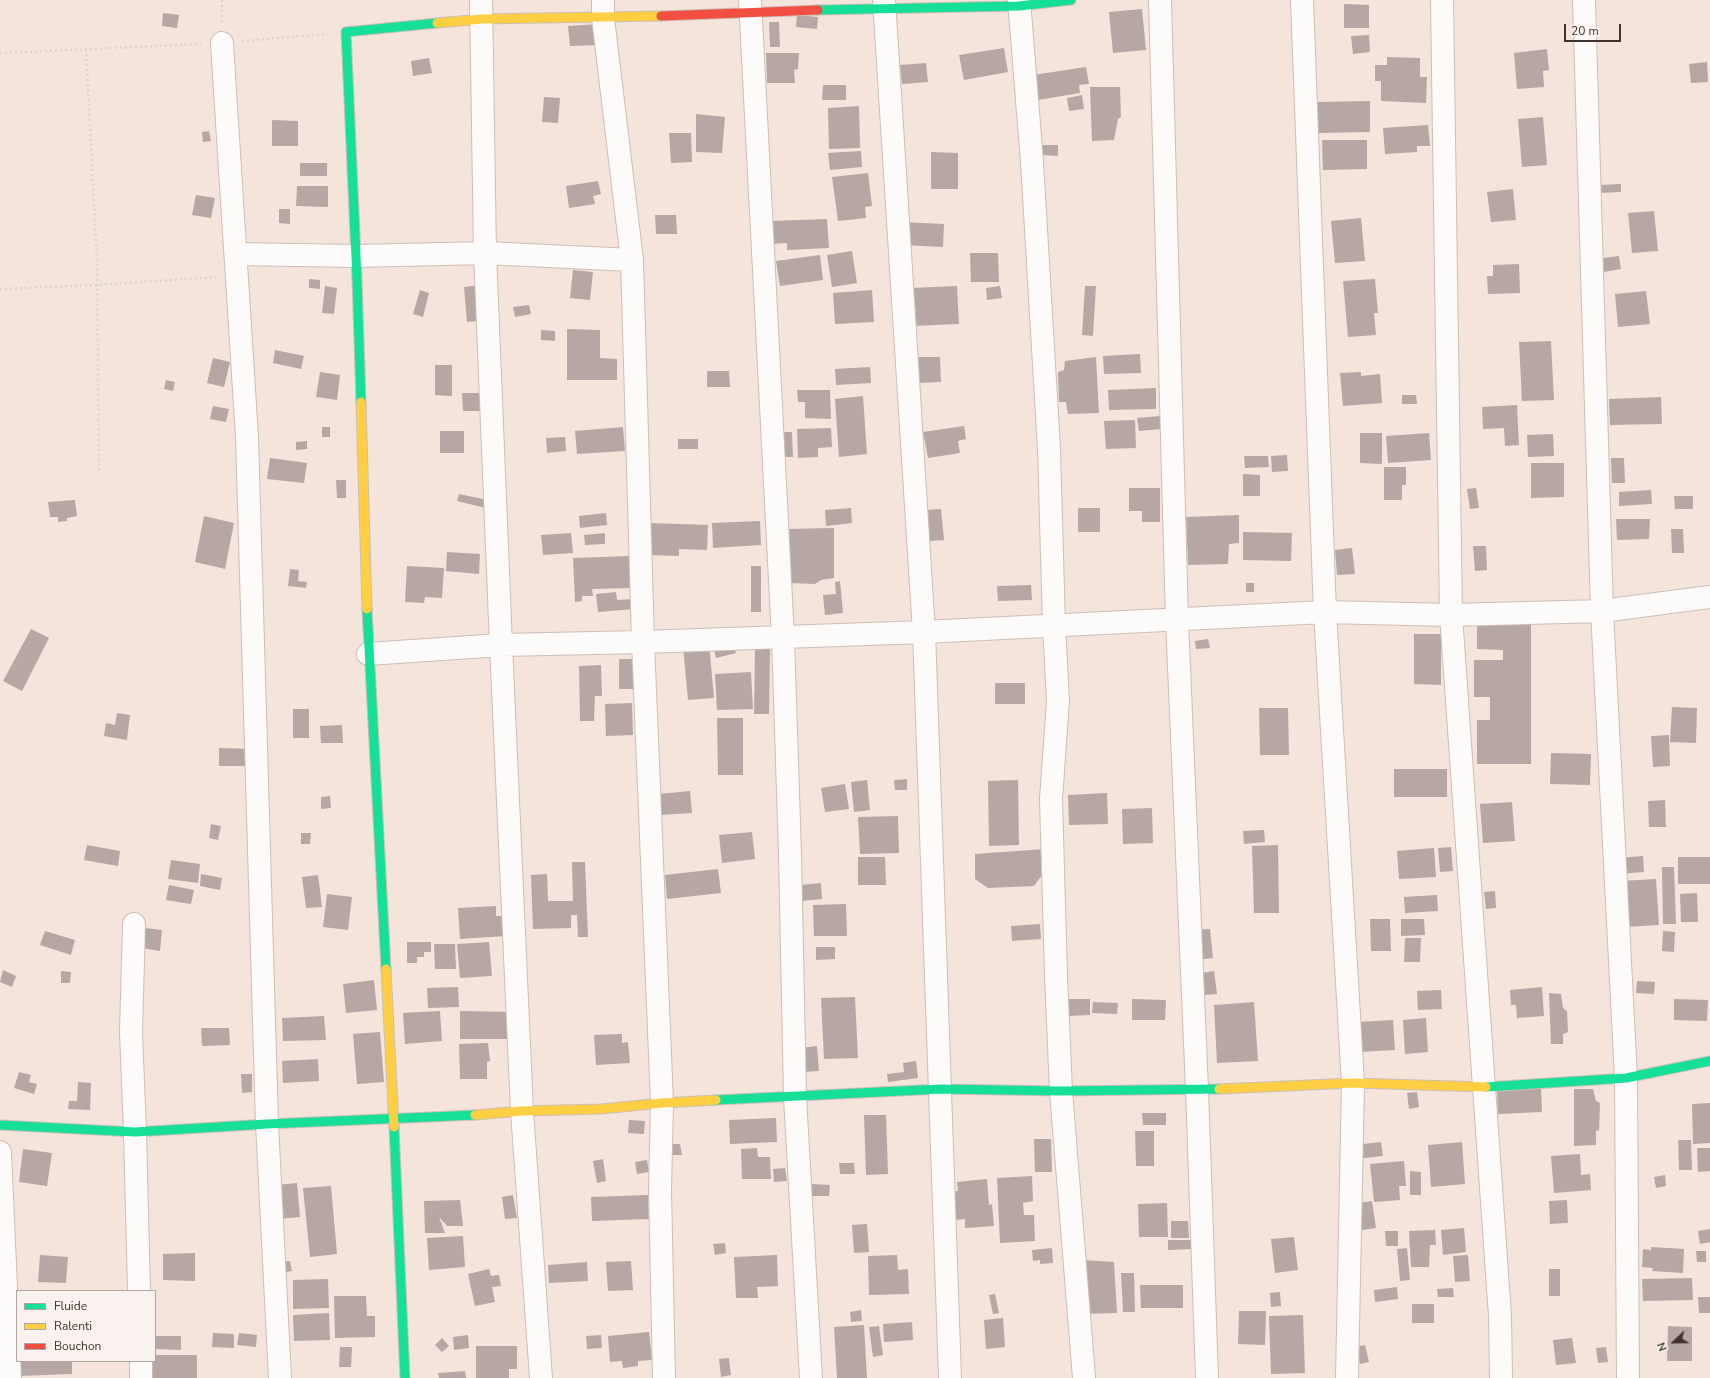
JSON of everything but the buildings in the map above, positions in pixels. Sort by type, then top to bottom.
[{"type":"street","points":[[405,1378],[394,1120],[368,654],[356,256],[346,32],[482,9],[603,9],[1019,3],[1072,0]]},
{"type":"street","points":[[1160,0],[1177,620],[1198,1088],[1207,1378]]},
{"type":"street","points":[[1302,0],[1324,612],[1353,1083],[1347,1378]]},
{"type":"street","points":[[1442,0],[1451,615],[1500,1316],[1501,1378]]},
{"type":"street","points":[[1584,0],[1602,611],[1626,1078],[1628,1378]]},
{"type":"street","points":[[1019,3],[1032,162],[1049,449],[1054,626],[1058,701],[1051,799],[1061,1091],[1084,1378]]},
{"type":"street","points":[[884,4],[924,632],[950,1378]]},
{"type":"street","points":[[750,6],[783,638],[790,846],[795,1097],[811,1378]]},
{"type":"street","points":[[482,9],[485,253],[501,645],[522,1111],[541,1378]]},
{"type":"street","points":[[603,9],[632,260],[643,642],[662,1103],[660,1189],[664,1378]]},
{"type":"street","points":[[222,43],[248,437],[267,1124],[280,1378]]},
{"type":"street","points":[[236,254],[356,256],[485,253],[632,260]]},
{"type":"street","points":[[368,654],[501,645],[783,638],[1324,612],[1405,612],[1451,615],[1602,611],[1710,597]]},
{"type":"street","points":[[134,924],[131,1032],[139,1290]]},
{"type":"street","points":[[0,1125],[135,1132],[267,1124],[394,1120],[522,1111],[600,1109],[662,1103],[941,1089],[1061,1091],[1261,1088],[1353,1083],[1484,1087],[1626,1078],[1710,1061]]},
{"type":"street","points":[[0,1152],[10,1378]]},
{"type":"street","points":[[141,1362],[141,1378]]},
{"type":"path","points":[[0,53],[222,43],[346,32]]},
{"type":"path","points":[[86,49],[97,285],[99,471]]},
{"type":"path","points":[[0,288],[97,285],[237,276]]},
{"type":"traffic: fast","points":[[818,10],[1019,6],[1071,0]]},
{"type":"traffic: fast","points":[[361,402],[346,32],[437,23]]},
{"type":"traffic: fast","points":[[367,609],[386,969]]},
{"type":"traffic: fast","points":[[1486,1087],[1626,1078],[1710,1061]]},
{"type":"traffic: fast","points":[[716,1100],[941,1089],[1061,1091],[1219,1089]]},
{"type":"traffic: fast","points":[[0,1125],[135,1132],[267,1124],[475,1115]]},
{"type":"traffic: fast","points":[[394,1127],[405,1378]]},
{"type":"traffic: slow","points":[[437,23],[482,19],[661,16]]},
{"type":"traffic: slow","points":[[361,402],[367,609]]},
{"type":"traffic: slow","points":[[386,969],[394,1127]]},
{"type":"traffic: slow","points":[[1219,1089],[1353,1083],[1486,1087]]},
{"type":"traffic: slow","points":[[475,1115],[522,1111],[601,1109],[662,1103],[716,1100]]},
{"type":"traffic: jam","points":[[661,16],[818,10]]}]
